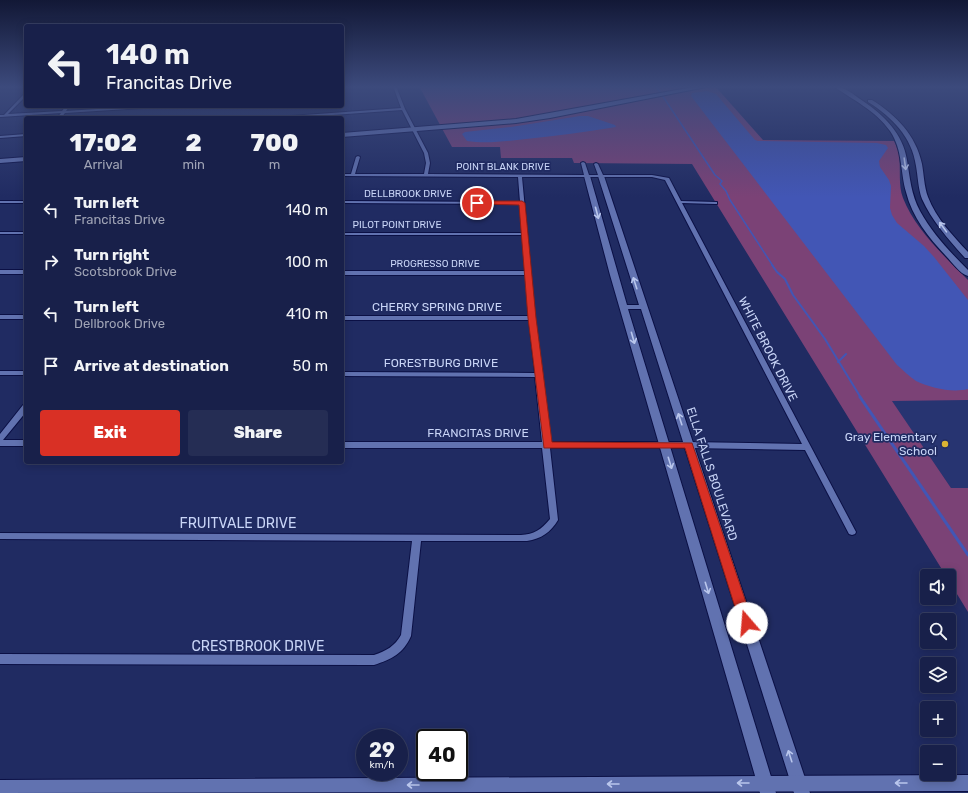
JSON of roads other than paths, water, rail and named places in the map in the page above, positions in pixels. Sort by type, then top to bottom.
[{"type":"main road","points":[[344,135],[466,123]]},
{"type":"main road","points":[[885,123],[892,130],[900,144],[905,161],[910,197],[920,217],[938,242],[968,274]]},
{"type":"main road","points":[[897,123],[904,130],[914,146],[926,199],[937,218],[955,242],[968,256]]},
{"type":"main road","points":[[344,131],[413,128]]},
{"type":"main road","points":[[900,144],[914,146]]},
{"type":"main road","points":[[0,157],[24,155]]},
{"type":"main road","points":[[0,161],[24,159]]},
{"type":"main road","points":[[938,242],[955,242]]},
{"type":"main road","points":[[0,788],[223,790],[800,788],[968,783]]},
{"type":"street","points":[[411,123],[428,158],[426,175]]},
{"type":"street","points":[[0,137],[24,135]]},
{"type":"street","points":[[353,175],[358,157]]},
{"type":"street","points":[[583,163],[766,788]]},
{"type":"street","name":"ELLA FALLS BOULEVARD","points":[[596,164],[800,788]]},
{"type":"street","name":"POINT BLANK DRIVE","points":[[344,175],[664,177]]},
{"type":"street","name":"FRUITVALE DRIVE","points":[[0,536],[530,538],[546,531],[554,520],[532,318],[520,176]]},
{"type":"street","name":"WHITE BROOK DRIVE","points":[[664,177],[670,181],[806,447],[852,532]]},
{"type":"street","points":[[0,202],[24,202]]},
{"type":"street","name":"DELLBROOK DRIVE","points":[[344,202],[522,203]]},
{"type":"street","points":[[680,202],[715,203]]},
{"type":"street","points":[[0,233],[24,233]]},
{"type":"street","name":"PILOT POINT DRIVE","points":[[344,234],[525,234]]},
{"type":"street","points":[[603,235],[619,235]]},
{"type":"street","points":[[0,272],[24,272]]},
{"type":"street","name":"PROGRESSO DRIVE","points":[[344,273],[529,273]]},
{"type":"street","points":[[624,307],[643,308]]},
{"type":"street","points":[[0,317],[24,317]]},
{"type":"street","name":"CHERRY SPRING DRIVE","points":[[344,318],[532,318]]},
{"type":"street","points":[[0,373],[24,373]]},
{"type":"street","name":"FORESTBURG DRIVE","points":[[344,374],[539,375]]},
{"type":"street","points":[[0,439],[24,409]]},
{"type":"street","points":[[0,443],[24,443]]},
{"type":"street","name":"FRANCITAS DRIVE","points":[[344,445],[689,445],[806,447]]},
{"type":"street","name":"CRESTBROOK DRIVE","points":[[0,659],[374,660],[390,655],[402,644],[406,636],[417,538]]},
{"type":"waterway","points":[[681,123],[715,175],[722,181],[720,184],[726,191],[730,200],[773,266]]},
{"type":"waterway","points":[[772,265],[785,279],[793,295],[825,339],[839,361]]},
{"type":"waterway","points":[[839,361],[846,354]]},
{"type":"waterway","points":[[839,361],[861,398]]},
{"type":"waterway","points":[[860,397],[968,555]]},
{"type":"place","name":"Gray Elementary School","points":[[945,444]]}]
